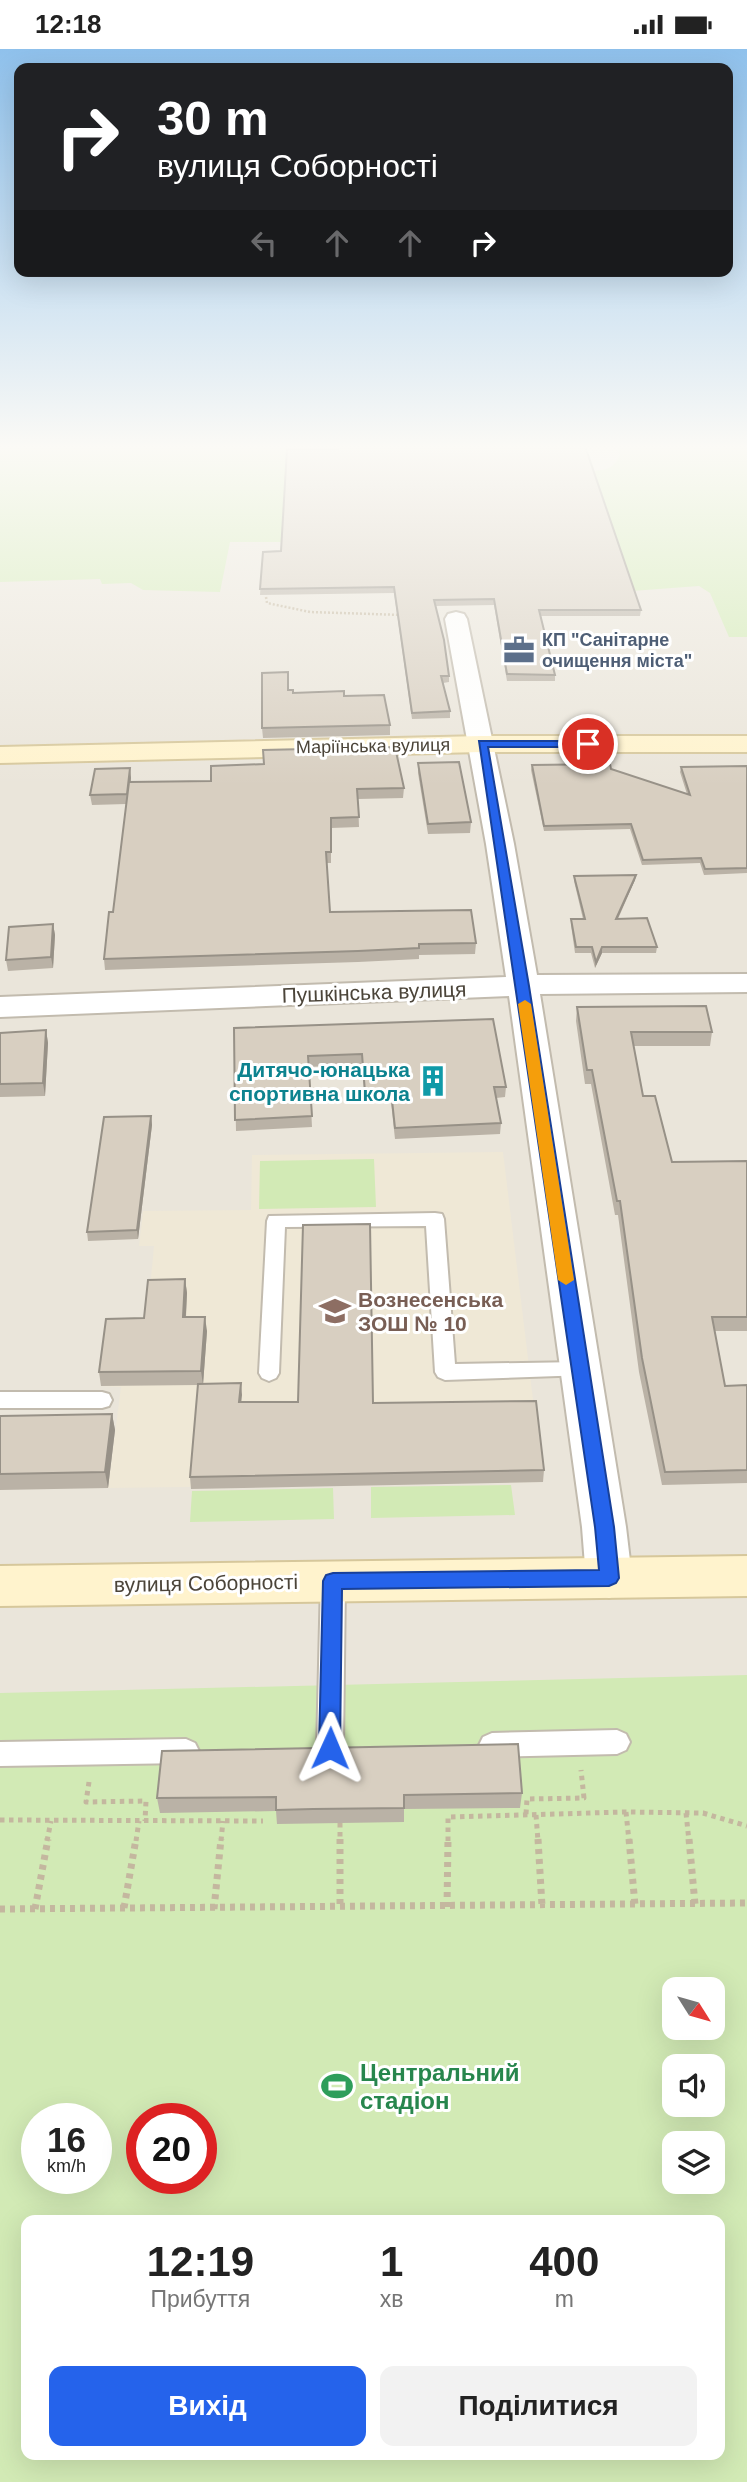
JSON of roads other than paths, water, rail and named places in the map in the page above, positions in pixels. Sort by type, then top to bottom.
[{"type":"main road","name":"Маріїнська вулиця","points":[[0,755],[482,744],[747,744]]},
{"type":"main road","name":"вулиця Соборності","points":[[0,1585],[747,1576]]},
{"type":"street","points":[[456,618],[482,744],[522,986],[604,1527],[609,1578]]},
{"type":"street","name":"Пушкінська вулиця","points":[[0,1006],[522,986],[552,982],[747,983]]},
{"type":"lane","points":[[269,1373],[276,1221],[435,1219],[445,1372],[580,1370]]},
{"type":"lane","points":[[0,1400],[102,1400]]},
{"type":"lane","points":[[302,1749],[342,1748],[333,1581]]},
{"type":"lane","points":[[467,1745],[617,1742]]},
{"type":"lane","points":[[0,1755],[204,1751]]},
{"type":"place","name":"КП \"Санітарне очищення міста\"","points":[[519,650]]},
{"type":"place","name":"Дитячо-юнацька спортивна школа","points":[[433,1081]]},
{"type":"place","name":"Вознесенська ЗОШ № 10","points":[[335,1311]]},
{"type":"place","name":"Центральний стадіон","points":[[337,2086]]}]
